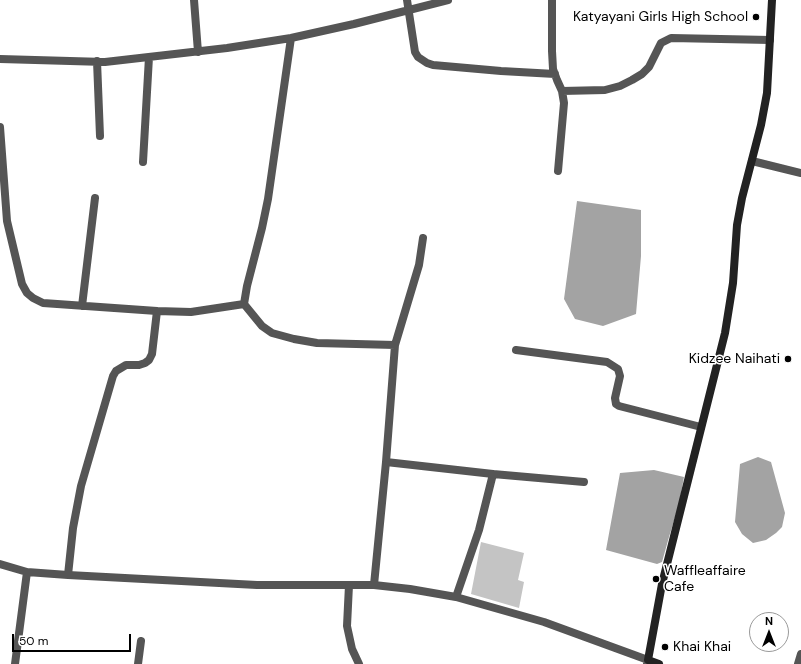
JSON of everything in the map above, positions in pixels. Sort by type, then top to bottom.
[{"type":"street","points":[[194,0],[198,52]]},
{"type":"street","points":[[407,0],[415,52],[418,57],[427,63],[433,65],[501,71],[555,74]]},
{"type":"street","points":[[0,59],[97,61],[198,52],[291,38],[448,0]]},
{"type":"street","points":[[552,0],[552,50],[555,74],[562,91],[564,102],[558,170]]},
{"type":"street","points":[[648,662],[662,584],[725,333],[733,283],[737,225],[742,198],[761,125],[767,93],[772,0]]},
{"type":"street","points":[[291,38],[268,199],[244,304],[262,326],[272,333],[294,339],[317,342],[395,345]]},
{"type":"street","points":[[562,91],[605,90],[620,86],[642,74],[649,67],[661,44],[671,38],[770,40]]},
{"type":"street","points":[[143,162],[149,57]]},
{"type":"street","points":[[97,61],[100,136]]},
{"type":"street","points":[[0,126],[7,221],[22,284],[27,293],[33,298],[43,303],[191,312],[244,304]]},
{"type":"street","points":[[752,161],[801,173]]},
{"type":"street","points":[[82,306],[95,198]]},
{"type":"street","points":[[374,585],[386,462],[395,345],[419,265],[423,238]]},
{"type":"street","points":[[68,575],[73,528],[81,486],[113,376],[116,371],[126,365],[139,365],[149,360],[152,354],[156,311]]},
{"type":"street","points":[[516,350],[607,362],[618,369],[620,376],[615,398],[618,406],[701,427]]},
{"type":"street","points":[[386,462],[584,482]]},
{"type":"street","points":[[456,597],[479,530],[493,474]]},
{"type":"street","points":[[0,564],[27,572],[68,575],[257,585],[374,585],[410,589],[456,597],[544,622],[648,662],[659,664]]},
{"type":"street","points":[[15,664],[27,572]]},
{"type":"street","points":[[349,585],[347,626],[352,650],[359,664]]},
{"type":"street","points":[[138,664],[142,641]]},
{"type":"street","points":[[798,664],[801,654]]},
{"type":"shaded area","points":[[577,201],[641,210],[641,256],[636,314],[603,326],[575,319],[564,299]]},
{"type":"shaded area","points":[[758,457],[771,462],[785,513],[782,527],[776,533],[766,540],[753,543],[742,534],[735,522],[740,464]]},
{"type":"shaded area","points":[[654,470],[684,477],[679,504],[662,562],[657,564],[606,550],[620,473]]},
{"type":"building","points":[[481,542],[524,553],[518,580],[524,582],[519,608],[471,594]]},
{"type":"place","name":"Katyayani Girls High School","points":[[756,17]]},
{"type":"place","name":"Kidzee Naihati","points":[[788,359]]},
{"type":"place","name":"Waffleaffaire Cafe","points":[[656,579]]},
{"type":"place","name":"Khai Khai","points":[[665,647]]}]
